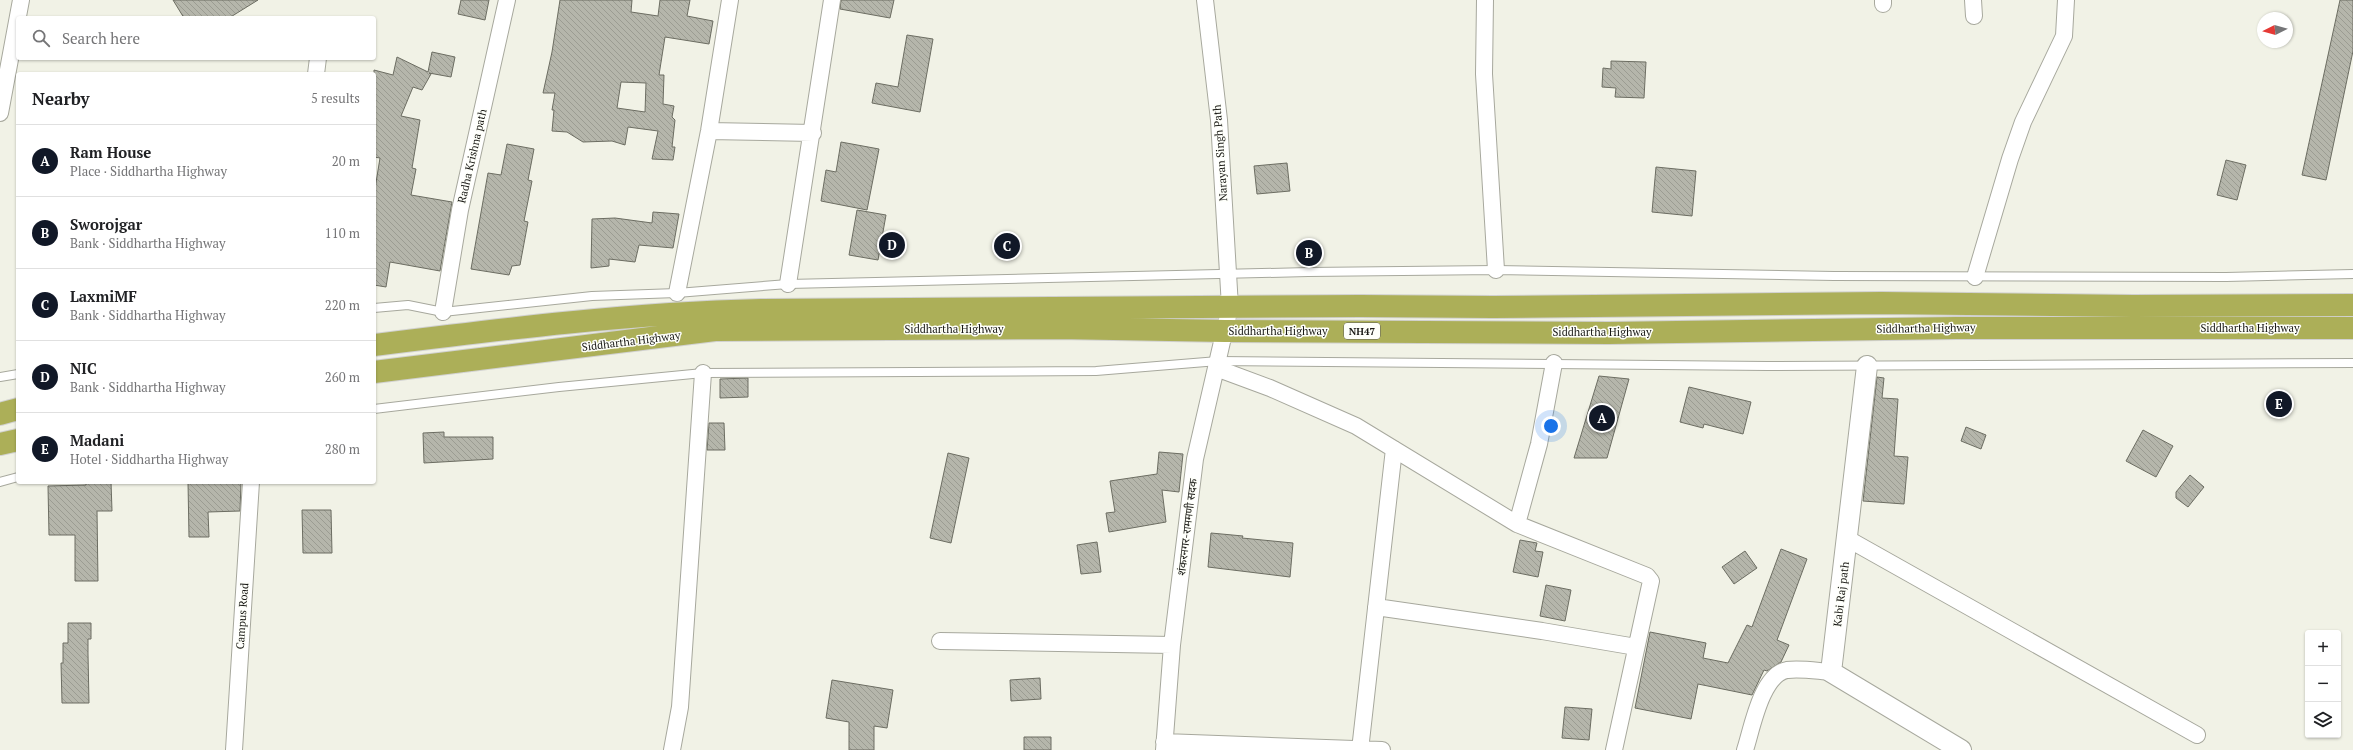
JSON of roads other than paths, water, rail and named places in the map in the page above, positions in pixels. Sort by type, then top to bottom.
[{"type":"highway","name":"Siddhartha Highway","points":[[376,344],[575,320],[683,312],[916,308],[1493,307],[1881,303],[2132,306],[2353,305]]},
{"type":"highway","name":"Siddhartha Highway","points":[[376,372],[715,330],[1058,328],[1225,331],[1609,333],[1956,328],[2353,328]]},
{"type":"highway","points":[[0,414],[16,410]]},
{"type":"highway","points":[[0,444],[16,440]]},
{"type":"street","points":[[18,16],[21,0]]},
{"type":"street","name":"Radha Krishna path","points":[[443,312],[460,210],[507,0]]},
{"type":"street","points":[[677,292],[709,131],[730,0]]},
{"type":"street","points":[[788,284],[813,133],[832,0]]},
{"type":"street","name":"Narayan Singh Path","points":[[1206,0],[1219,120],[1230,307]]},
{"type":"street","points":[[1485,0],[1484,74],[1496,270]]},
{"type":"street","points":[[1975,277],[2010,159],[2023,122],[2064,36],[2066,0]]},
{"type":"street","points":[[0,113],[16,27]]},
{"type":"street","points":[[316,72],[318,60]]},
{"type":"street","points":[[709,131],[813,133]]},
{"type":"street","name":"शंकरनगर-राममणी सदक","points":[[1164,746],[1172,645],[1195,459],[1230,307]]},
{"type":"street","points":[[1517,524],[1539,444],[1554,363]]},
{"type":"street","points":[[1217,365],[1316,407],[1356,426],[1517,524],[1647,576],[1651,585],[1614,750]]},
{"type":"street","name":"Kabi Raj path","points":[[1831,672],[1848,539],[1866,366]]},
{"type":"street","points":[[672,750],[680,707],[702,373]]},
{"type":"street","points":[[1360,750],[1394,449]]},
{"type":"street","name":"Campus Road","points":[[234,750],[251,484]]},
{"type":"street","points":[[1848,539],[2197,735]]},
{"type":"street","points":[[1376,608],[1542,631],[1636,647]]},
{"type":"street","points":[[940,641],[1172,645]]},
{"type":"street","points":[[1745,750],[1763,692],[1774,676],[1787,670],[1831,672],[1961,750]]},
{"type":"street","points":[[1164,746],[1382,750]]},
{"type":"lane","points":[[376,308],[408,305],[443,312],[592,296],[677,292],[788,284],[1496,270],[1975,277],[2226,277],[2353,274]]},
{"type":"lane","points":[[376,409],[559,387],[702,373],[1096,371],[1217,365],[1554,363],[1866,366],[2353,363]]},
{"type":"lane","points":[[0,377],[16,374]]},
{"type":"lane","points":[[0,482],[16,478]]},
{"type":"place","name":"NIC","points":[[892,245]]},
{"type":"place","name":"LaxmiMF","points":[[1007,246]]},
{"type":"place","name":"Sworojgar","points":[[1309,253]]},
{"type":"place","name":"Madani","points":[[2279,404]]},
{"type":"place","name":"Ram House","points":[[1602,418]]}]
